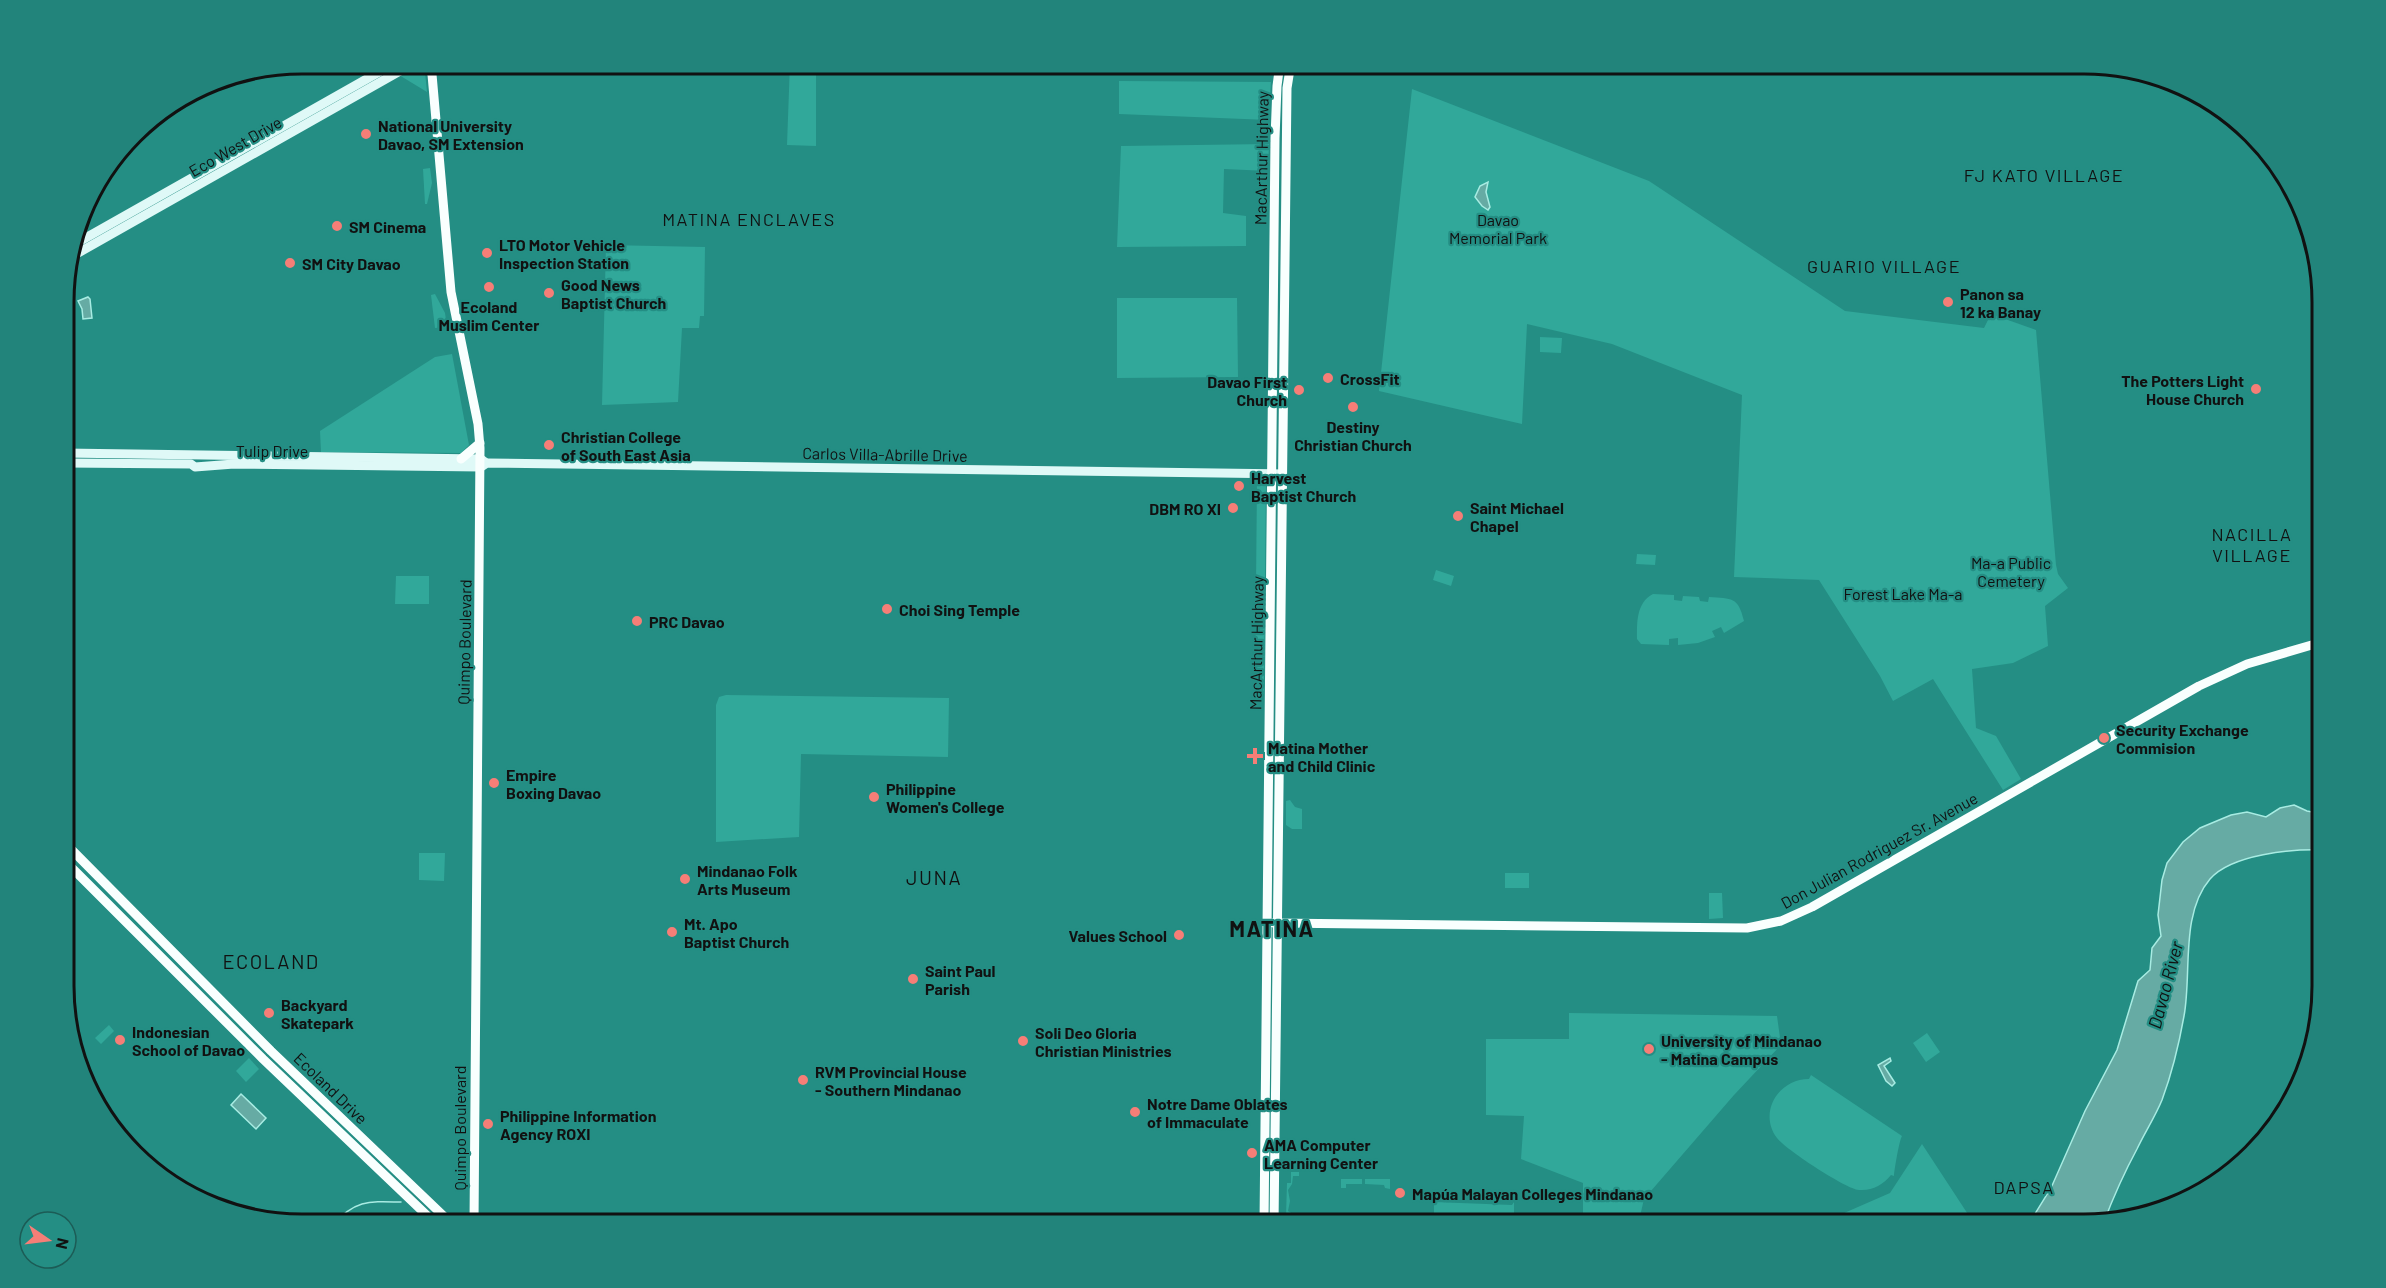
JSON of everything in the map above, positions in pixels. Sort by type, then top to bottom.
[{"type":"main road","name":"Quimpo Boulevard","points":[[433,74],[451,292],[483,463],[474,1214]]},
{"type":"main road","name":"MacArthur Highway","points":[[1273,1214],[1270,1115],[1281,203],[1279,74]]},
{"type":"main road","name":"MacArthur Highway","points":[[1281,203],[1289,74]]},
{"type":"main road","name":"Eco West Drive","points":[[79,251],[100,235],[384,75]]},
{"type":"main road","name":"Eco West Drive","points":[[81,242],[100,235]]},
{"type":"main road","points":[[461,459],[480,443]]},
{"type":"main road","name":"Tulip Drive","points":[[74,455],[94,458],[162,459],[191,464],[195,467],[235,460],[461,459],[483,463]]},
{"type":"main road","name":"Tulip Drive","points":[[74,461],[94,458]]},
{"type":"main road","name":"Tulip Drive","points":[[235,460],[483,463]]},
{"type":"main road","name":"Carlos Villa-Abrille Drive","points":[[483,463],[1278,474]]},
{"type":"main road","name":"Don Julian Rodriguez Sr. Avenue","points":[[1272,923],[1747,928],[1775,923],[1816,905],[2199,686],[2247,664],[2312,645]]},
{"type":"main road","name":"Ecoland Drive","points":[[74,852],[270,1051],[441,1214]]},
{"type":"main road","name":"Ecoland Drive","points":[[74,870],[263,1059],[425,1214]]},
{"type":"main road","name":"MacArthur Highway","points":[[1265,1214],[1270,1157]]},
{"type":"green space","points":[[425,74],[427,92],[399,75]]},
{"type":"green space","points":[[790,74],[816,74],[816,146],[787,145]]},
{"type":"green space","points":[[1119,81],[1271,82],[1269,120],[1119,114]]},
{"type":"green space","points":[[1412,89],[1649,181],[1845,311],[1984,328],[1991,314],[2036,330],[2056,565],[2058,574],[2068,588],[2045,606],[2048,646],[2013,663],[1972,669],[1976,728],[1996,736],[2021,779],[2003,790],[1933,679],[1893,701],[1880,676],[1819,580],[1734,577],[1742,395],[1612,344],[1527,324],[1522,424],[1379,391]]},
{"type":"green space","points":[[1269,144],[1268,171],[1224,169],[1223,213],[1246,216],[1246,246],[1117,247],[1121,146]]},
{"type":"green space","points":[[430,168],[432,183],[427,204],[425,204],[423,169]]},
{"type":"green space","points":[[606,245],[705,247],[704,316],[700,316],[699,328],[682,328],[678,402],[602,405]]},
{"type":"green space","points":[[435,294],[445,313],[447,327],[435,328],[431,295]]},
{"type":"green space","points":[[1117,298],[1237,298],[1238,377],[1117,378]]},
{"type":"green space","points":[[1540,337],[1562,338],[1561,353],[1540,352]]},
{"type":"green space","points":[[452,354],[469,445],[461,453],[321,452],[320,431],[435,357]]},
{"type":"green space","points":[[1257,480],[1266,480],[1264,694],[1255,694]]},
{"type":"green space","points":[[1637,554],[1656,555],[1655,565],[1636,564]]},
{"type":"green space","points":[[1436,570],[1454,576],[1451,586],[1433,580]]},
{"type":"green space","points":[[396,576],[429,576],[429,604],[395,604]]},
{"type":"green space","points":[[1653,594],[1674,595],[1674,600],[1682,601],[1683,596],[1699,597],[1700,601],[1708,602],[1709,597],[1733,600],[1739,607],[1744,621],[1724,633],[1721,627],[1712,631],[1715,637],[1698,643],[1678,645],[1678,638],[1669,639],[1669,645],[1641,644],[1637,639],[1640,608]]},
{"type":"green space","points":[[726,695],[949,698],[948,757],[801,754],[799,837],[716,842],[716,705],[719,697]]},
{"type":"green space","points":[[1290,800],[1295,807],[1302,809],[1302,829],[1292,829],[1286,825],[1286,801]]},
{"type":"green space","points":[[419,853],[445,853],[444,881],[419,880]]},
{"type":"green space","points":[[1505,873],[1529,873],[1529,888],[1505,888]]},
{"type":"green space","points":[[1709,893],[1722,893],[1723,918],[1709,919]]},
{"type":"green space","points":[[1569,1013],[1777,1016],[1781,1045],[1734,1095],[1644,1199],[1641,1214],[1583,1214],[1583,1183],[1521,1159],[1524,1116],[1486,1115],[1486,1039],[1569,1039]]},
{"type":"green space","points":[[109,1025],[114,1031],[101,1044],[95,1038]]},
{"type":"green space","points":[[1927,1033],[1940,1052],[1926,1062],[1913,1043]]},
{"type":"green space","points":[[249,1058],[259,1069],[246,1082],[236,1071]]},
{"type":"green space","points":[[1811,1075],[1902,1136],[1894,1176],[1891,1175],[1873,1188],[1859,1190],[1852,1188],[1816,1168],[1777,1138],[1770,1118],[1774,1099],[1788,1085],[1809,1079]]},
{"type":"green space","points":[[1922,1144],[1968,1214],[1842,1214],[1890,1193]]},
{"type":"green space","points":[[1291,1172],[1299,1172],[1299,1176],[1293,1176],[1292,1184],[1288,1190],[1290,1201],[1288,1211],[1293,1214],[1286,1214],[1287,1183],[1291,1183]]},
{"type":"green space","points":[[1341,1179],[1362,1179],[1362,1184],[1346,1184],[1346,1188],[1341,1188]]},
{"type":"green space","points":[[1365,1179],[1390,1179],[1390,1189],[1385,1188],[1384,1185],[1365,1184]]},
{"type":"green space","points":[[1434,1202],[1512,1205],[1514,1202],[1514,1214],[1434,1214]]},
{"type":"water","points":[[1488,182],[1486,192],[1490,207],[1488,210],[1475,197],[1480,186]]},
{"type":"water","points":[[88,297],[92,318],[83,319],[78,301]]},
{"type":"water","name":"Davao River","points":[[2294,805],[2312,812],[2312,850],[2279,852],[2233,864],[2210,879],[2201,893],[2194,909],[2184,1016],[2169,1079],[2162,1100],[2123,1176],[2107,1213],[2035,1214],[2051,1188],[2085,1111],[2117,1050],[2138,981],[2150,970],[2152,948],[2161,936],[2158,915],[2162,880],[2167,863],[2183,842],[2200,828],[2231,815],[2247,812],[2266,817],[2280,808]]},
{"type":"water","points":[[1890,1058],[1891,1061],[1884,1066],[1895,1083],[1892,1086],[1886,1081],[1878,1065]]},
{"type":"water","points":[[241,1094],[266,1118],[256,1129],[231,1105]]},
{"type":"waterway","points":[[344,1214],[355,1206],[371,1202],[401,1202]]},
{"type":"place","name":"National University Davao, SM Extension","points":[[366,134]]},
{"type":"place","name":"SM Cinema","points":[[337,226]]},
{"type":"place","name":"LTO Motor Vehicle Inspection Station","points":[[487,253]]},
{"type":"place","name":"SM City Davao","points":[[290,263]]},
{"type":"place","name":"Ecoland Muslim Center","points":[[489,287]]},
{"type":"place","name":"Good News Baptist Church","points":[[549,293]]},
{"type":"place","name":"Panon sa 12 ka Banay","points":[[1948,302]]},
{"type":"place","name":"CrossFit","points":[[1328,378]]},
{"type":"place","name":"The Potters Light House Church","points":[[2256,389]]},
{"type":"place","name":"Davao First Church","points":[[1299,390]]},
{"type":"place","name":"Destiny Christian Church","points":[[1353,407]]},
{"type":"place","name":"Christian College of South East Asia","points":[[549,445]]},
{"type":"place","name":"Harvest Baptist Church","points":[[1239,486]]},
{"type":"place","name":"DBM RO XI","points":[[1233,508]]},
{"type":"place","name":"Saint Michael Chapel","points":[[1458,516]]},
{"type":"place","name":"Choi Sing Temple","points":[[887,609]]},
{"type":"place","name":"PRC Davao","points":[[637,621]]},
{"type":"place","name":"Security Exchange Commision","points":[[2104,738]]},
{"type":"place","name":"Matina Mother and Child Clinic","points":[[1255,756]]},
{"type":"place","name":"Empire Boxing Davao","points":[[494,783]]},
{"type":"place","name":"Philippine Women's College","points":[[874,797]]},
{"type":"place","name":"Mindanao Folk Arts Museum","points":[[685,879]]},
{"type":"place","name":"Mt. Apo Baptist Church","points":[[672,932]]},
{"type":"place","name":"Values School","points":[[1179,935]]},
{"type":"place","name":"Saint Paul Parish","points":[[913,979]]},
{"type":"place","name":"Backyard Skatepark","points":[[269,1013]]},
{"type":"place","name":"Indonesian School of Davao","points":[[120,1040]]},
{"type":"place","name":"Soli Deo Gloria Christian Ministries","points":[[1023,1041]]},
{"type":"place","name":"University of Mindanao - Matina Campus","points":[[1649,1049]]},
{"type":"place","name":"RVM Provincial House - Southern Mindanao","points":[[803,1080]]},
{"type":"place","name":"Notre Dame Oblates of Immaculate","points":[[1135,1112]]},
{"type":"place","name":"Philippine Information Agency ROXI","points":[[488,1124]]},
{"type":"place","name":"AMA Computer Learning Center","points":[[1252,1153]]},
{"type":"place","name":"Mapúa Malayan Colleges Mindanao","points":[[1400,1193]]},
{"type":"district","name":"FJ KATO VILLAGE","points":[[2044,175]]},
{"type":"district","name":"MATINA ENCLAVES","points":[[749,219]]},
{"type":"district","name":"GUARIO VILLAGE","points":[[1884,266]]},
{"type":"district","name":"NACILLA VILLAGE","points":[[2252,544]]},
{"type":"district","name":"JUNA","points":[[934,877]]},
{"type":"district","name":"MATINA","points":[[1272,928]]},
{"type":"district","name":"ECOLAND","points":[[271,961]]},
{"type":"district","name":"DAPSA","points":[[2024,1187]]},
{"type":"park label","name":"Davao Memorial Park","points":[[1498,228]]},
{"type":"park label","name":"Ma-a Public Cemetery","points":[[2011,571]]},
{"type":"park label","name":"Forest Lake Ma-a","points":[[1903,593]]}]
